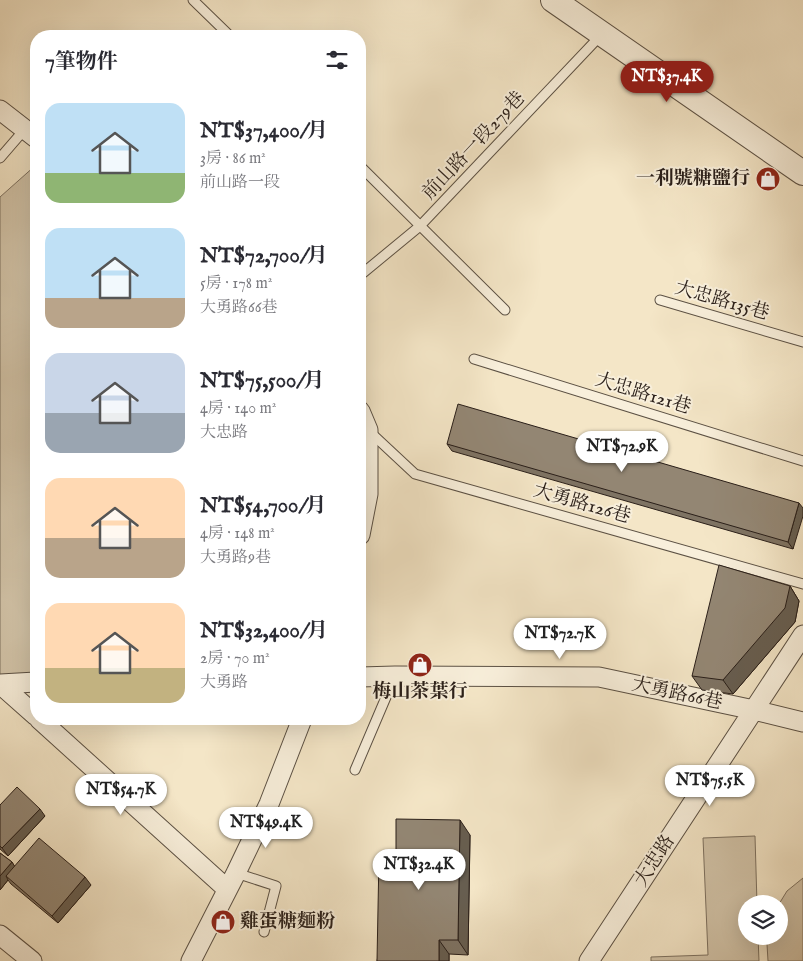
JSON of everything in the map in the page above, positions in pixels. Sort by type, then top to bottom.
[{"type":"street","points":[[553,0],[803,173]]},
{"type":"street","points":[[0,110],[30,133]]},
{"type":"street","points":[[366,425],[368,430],[368,494],[366,504]]},
{"type":"street","name":"大忠路","points":[[589,961],[803,635]]},
{"type":"street","name":"大勇路66巷","points":[[366,677],[599,677],[803,722]]},
{"type":"street","points":[[0,684],[30,682]]},
{"type":"street","points":[[0,684],[30,711]]},
{"type":"street","points":[[46,725],[227,889]]},
{"type":"street","points":[[191,961],[269,804],[300,725]]},
{"type":"street","points":[[0,935],[32,961]]},
{"type":"lane","points":[[193,0],[224,30]]},
{"type":"lane","name":"前山路一段279巷","points":[[366,271],[420,226],[602,34]]},
{"type":"lane","points":[[0,158],[30,133]]},
{"type":"lane","points":[[366,172],[505,310]]},
{"type":"lane","name":"大忠路135巷","points":[[660,300],[803,342]]},
{"type":"lane","name":"大忠路121巷","points":[[474,358],[803,461]]},
{"type":"lane","name":"大勇路126巷","points":[[368,430],[415,474],[803,584]]},
{"type":"lane","points":[[355,770],[395,676]]},
{"type":"lane","points":[[236,873],[276,886],[264,932]]},
{"type":"shaded area","points":[[30,170],[30,680],[0,680],[0,197]]},
{"type":"shaded area","points":[[755,836],[757,895],[738,895],[738,945],[758,945],[759,961],[651,961],[651,957],[708,955],[703,838]]},
{"type":"shaded area","points":[[803,878],[803,961],[768,961],[767,945],[788,945],[788,895],[785,895]]},
{"type":"building","points":[[458,404],[799,503],[788,542],[447,444]]},
{"type":"building","points":[[719,565],[790,586],[785,608],[723,680],[692,676]]},
{"type":"building","points":[[17,787],[40,809],[2,848],[0,846],[0,805]]},
{"type":"building","points":[[396,819],[460,820],[458,940],[439,940],[439,961],[377,961],[379,856],[396,857]]},
{"type":"building","points":[[39,838],[85,877],[52,916],[6,876]]},
{"type":"building","points":[[0,853],[12,862],[0,876]]},
{"type":"place","name":"一利號糖鹽行","points":[[768,179]]},
{"type":"place","name":"梅山茶葉行","points":[[420,665]]},
{"type":"place","name":"雞蛋糖麵粉","points":[[223,922]]}]
